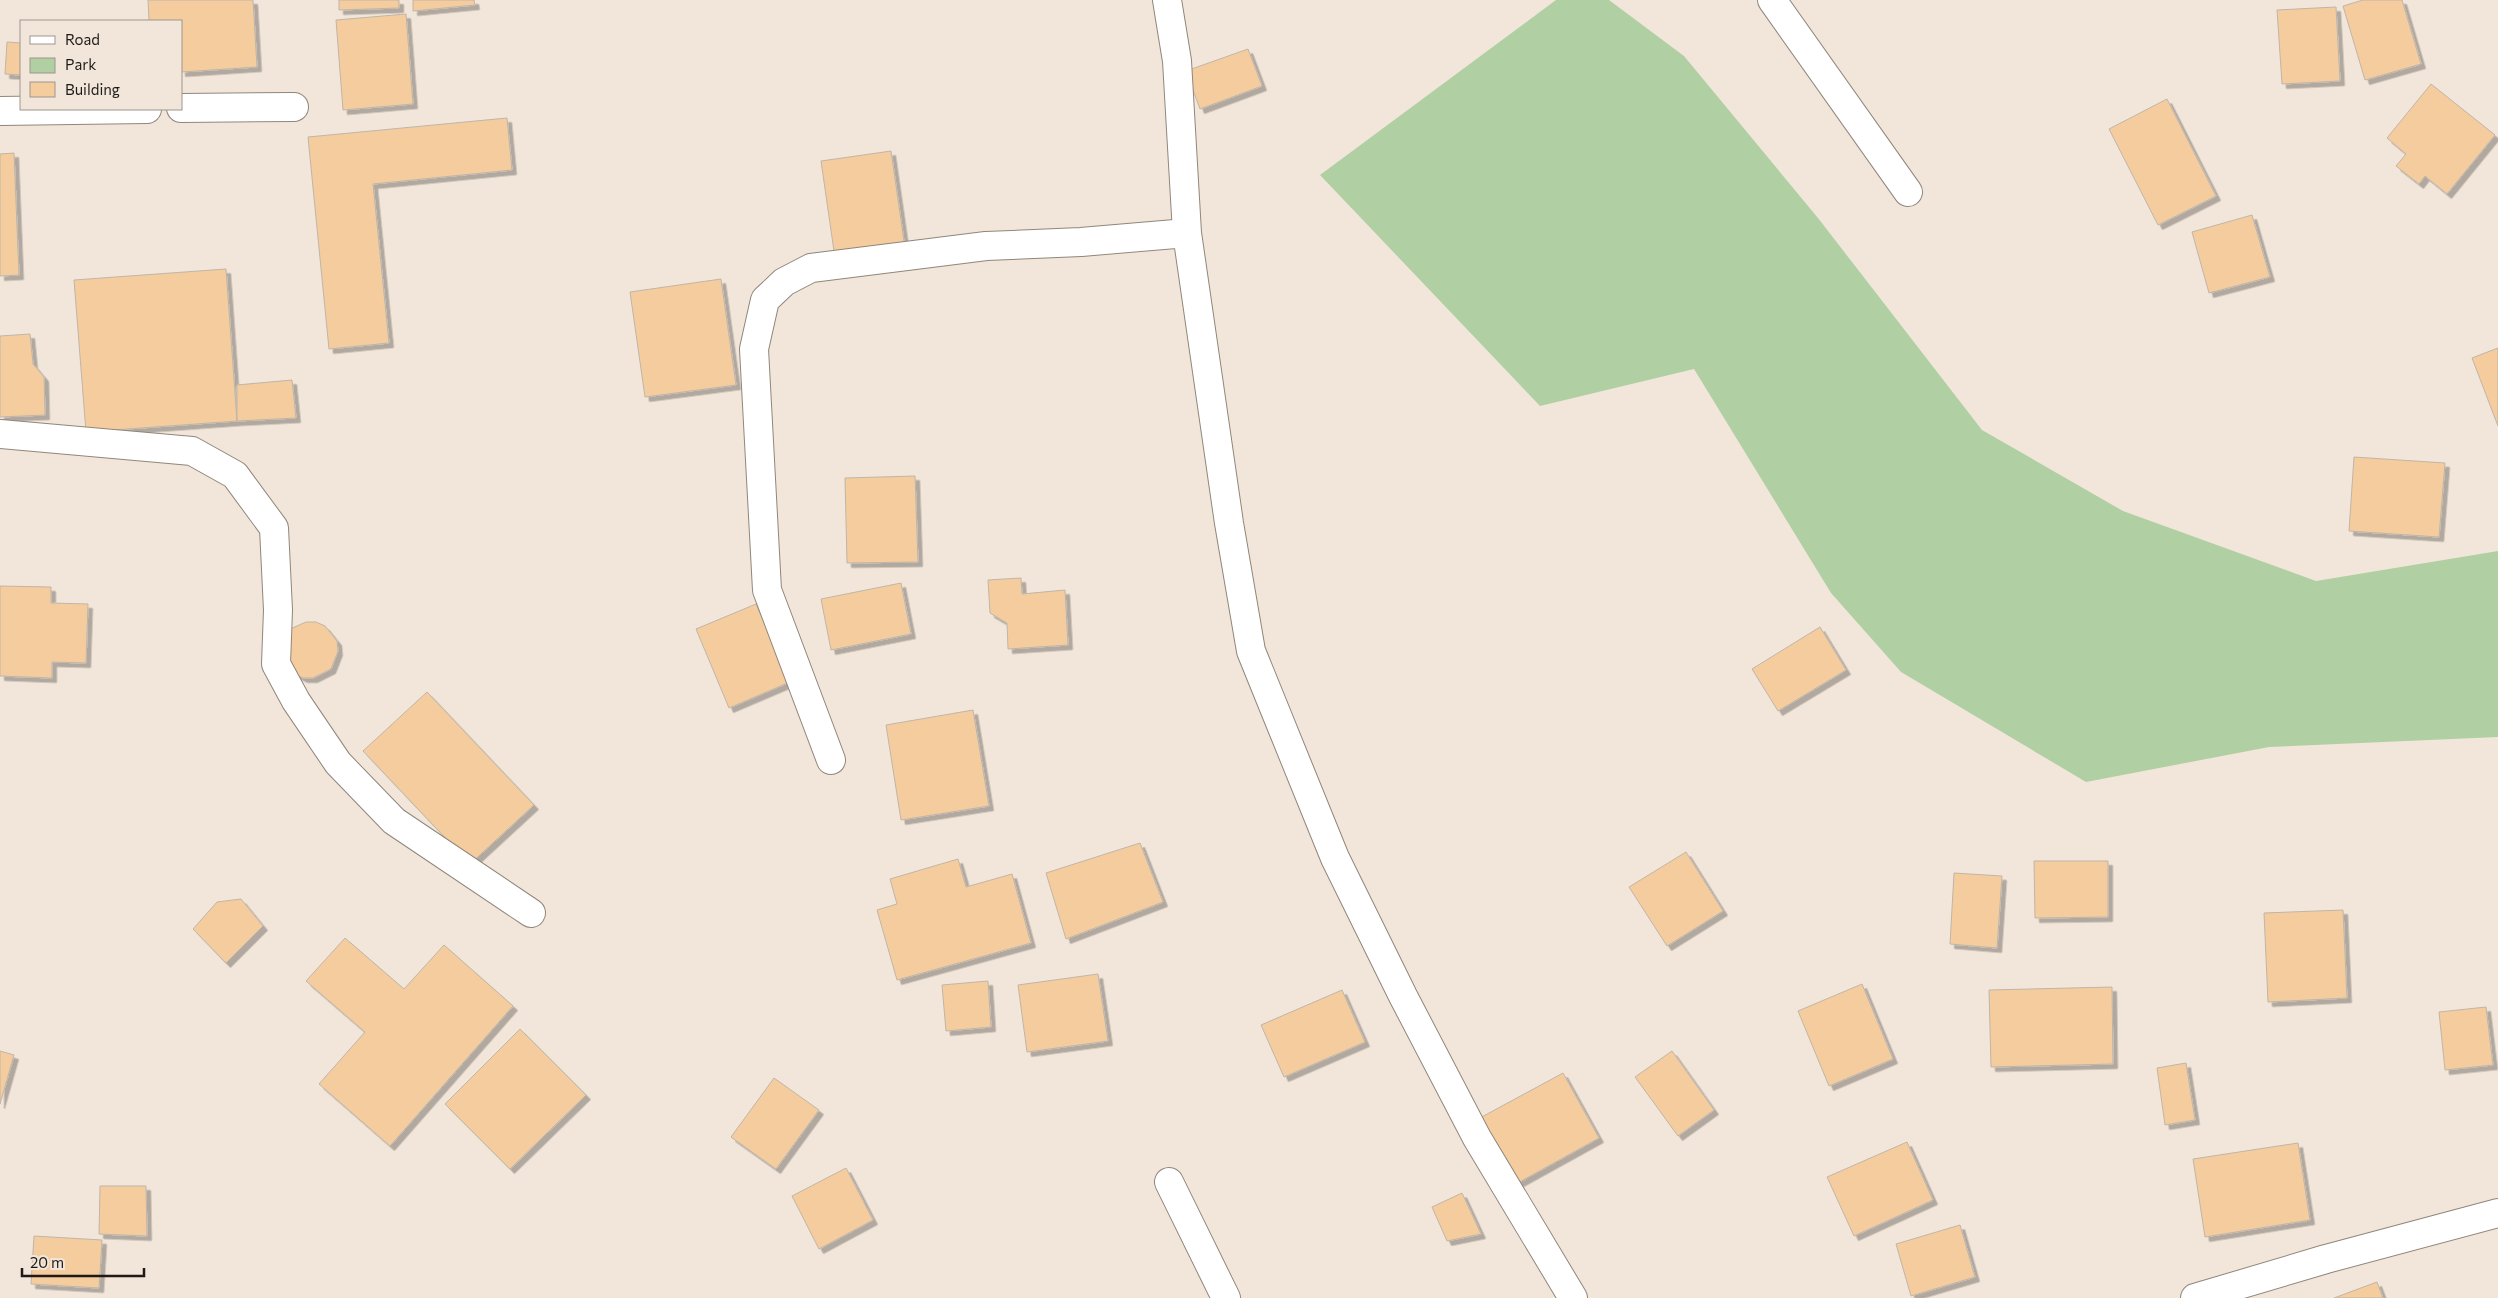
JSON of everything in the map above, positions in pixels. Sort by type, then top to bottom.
[{"type":"street","points":[[1167,0],[1177,61],[1187,232],[1229,523],[1251,651],[1335,858],[1403,996],[1477,1138],[1573,1298]]},
{"type":"street","points":[[1772,0],[1908,192]]},
{"type":"street","points":[[182,108],[294,106]]},
{"type":"street","points":[[0,111],[74,110]]},
{"type":"street","points":[[831,760],[767,590],[754,349],[765,300],[784,282],[811,268],[986,246],[1081,242],[1187,232]]},
{"type":"street","points":[[0,434],[192,451],[235,476],[274,528],[278,610],[276,664],[296,701],[338,762],[394,821],[531,913]]},
{"type":"street","points":[[1169,1182],[1226,1298]]},
{"type":"street","points":[[2195,1298],[2344,1254],[2498,1213]]},
{"type":"green space","points":[[1556,0],[1609,0],[1684,56],[1818,218],[1982,430],[2123,511],[2316,581],[2498,551],[2498,737],[2269,747],[2086,782],[1901,672],[1831,593],[1694,369],[1540,406],[1320,175]]},
{"type":"building","points":[[148,0],[253,0],[257,67],[182,72],[182,20],[149,20]]},
{"type":"building","points":[[339,0],[399,0],[399,8],[339,10]]},
{"type":"building","points":[[413,0],[474,0],[475,5],[413,11]]},
{"type":"building","points":[[2363,0],[2402,0],[2421,64],[2365,80],[2343,6]]},
{"type":"building","points":[[2336,7],[2340,81],[2282,84],[2277,10]]},
{"type":"building","points":[[406,14],[413,104],[343,110],[336,20]]},
{"type":"building","points":[[7,42],[20,43],[20,75],[5,74]]},
{"type":"building","points":[[1248,49],[1262,86],[1200,109],[1186,71]]},
{"type":"building","points":[[2431,84],[2495,135],[2447,194],[2425,176],[2419,184],[2396,166],[2406,154],[2387,138]]},
{"type":"building","points":[[2167,99],[2216,196],[2158,225],[2109,129]]},
{"type":"building","points":[[507,118],[512,170],[373,184],[389,343],[329,349],[308,137]]},
{"type":"building","points":[[891,151],[905,248],[835,258],[821,161]]},
{"type":"building","points":[[14,153],[19,275],[0,276],[0,154]]},
{"type":"building","points":[[2252,215],[2270,277],[2209,293],[2192,232]]},
{"type":"building","points":[[226,269],[237,421],[86,432],[74,280]]},
{"type":"building","points":[[721,279],[736,385],[645,397],[630,292]]},
{"type":"building","points":[[30,334],[33,364],[44,377],[45,415],[0,417],[0,336]]},
{"type":"building","points":[[2498,348],[2498,426],[2472,358]]},
{"type":"building","points":[[292,380],[296,418],[237,421],[237,385]]},
{"type":"building","points":[[2354,457],[2445,463],[2439,537],[2349,531]]},
{"type":"building","points":[[915,476],[918,562],[847,563],[845,478]]},
{"type":"building","points":[[1021,578],[1022,594],[1065,590],[1068,645],[1008,649],[1007,623],[990,613],[988,580]]},
{"type":"building","points":[[901,583],[911,634],[831,650],[821,599]]},
{"type":"building","points":[[0,586],[51,587],[51,603],[88,604],[86,663],[52,662],[52,678],[0,676]]},
{"type":"building","points":[[756,604],[790,682],[729,708],[696,629]]},
{"type":"building","points":[[306,622],[316,622],[325,626],[337,641],[338,651],[331,669],[313,678],[303,678],[295,674],[282,644],[290,629]]},
{"type":"building","points":[[1820,627],[1846,670],[1778,711],[1752,669]]},
{"type":"building","points":[[427,692],[534,805],[470,864],[363,751]]},
{"type":"building","points":[[973,710],[989,806],[901,820],[886,725]]},
{"type":"building","points":[[1140,843],[1163,902],[1066,939],[1046,873]]},
{"type":"building","points":[[1686,852],[1723,911],[1667,946],[1629,887]]},
{"type":"building","points":[[958,859],[966,887],[1012,874],[1031,943],[897,980],[877,910],[897,904],[890,879]]},
{"type":"building","points":[[2034,861],[2108,861],[2108,917],[2035,918]]},
{"type":"building","points":[[1954,873],[2002,876],[1997,948],[1950,944]]},
{"type":"building","points":[[241,899],[263,926],[226,963],[193,929],[217,902]]},
{"type":"building","points":[[2343,910],[2347,998],[2268,1002],[2264,913]]},
{"type":"building","points":[[345,938],[404,989],[444,945],[513,1006],[390,1146],[319,1084],[365,1032],[306,981]]},
{"type":"building","points":[[1098,974],[1108,1041],[1027,1052],[1018,985]]},
{"type":"building","points":[[988,981],[991,1027],[946,1031],[942,985]]},
{"type":"building","points":[[1862,984],[1893,1059],[1829,1086],[1798,1011]]},
{"type":"building","points":[[2112,987],[2113,1064],[1991,1067],[1989,990]]},
{"type":"building","points":[[1342,990],[1365,1042],[1284,1077],[1261,1025]]},
{"type":"building","points":[[2486,1007],[2493,1065],[2445,1070],[2439,1012]]},
{"type":"building","points":[[520,1029],[586,1095],[510,1169],[445,1104]]},
{"type":"building","points":[[0,1051],[14,1055],[0,1104]]},
{"type":"building","points":[[1672,1051],[1714,1110],[1678,1136],[1635,1077]]},
{"type":"building","points":[[2186,1063],[2195,1120],[2165,1125],[2157,1068]]},
{"type":"building","points":[[1563,1073],[1599,1138],[1514,1185],[1478,1119]]},
{"type":"building","points":[[774,1078],[819,1110],[776,1169],[731,1137]]},
{"type":"building","points":[[1907,1142],[1933,1200],[1854,1236],[1827,1177]]},
{"type":"building","points":[[2298,1143],[2310,1220],[2205,1237],[2193,1159]]},
{"type":"building","points":[[846,1168],[873,1220],[819,1249],[792,1196]]},
{"type":"building","points":[[100,1186],[146,1186],[147,1236],[99,1234]]},
{"type":"building","points":[[1462,1193],[1481,1234],[1447,1241],[1432,1207]]},
{"type":"building","points":[[1960,1225],[1975,1277],[1911,1296],[1896,1244]]},
{"type":"building","points":[[34,1236],[102,1240],[99,1288],[31,1284]]},
{"type":"building","points":[[2377,1282],[2383,1298],[2334,1298]]}]
